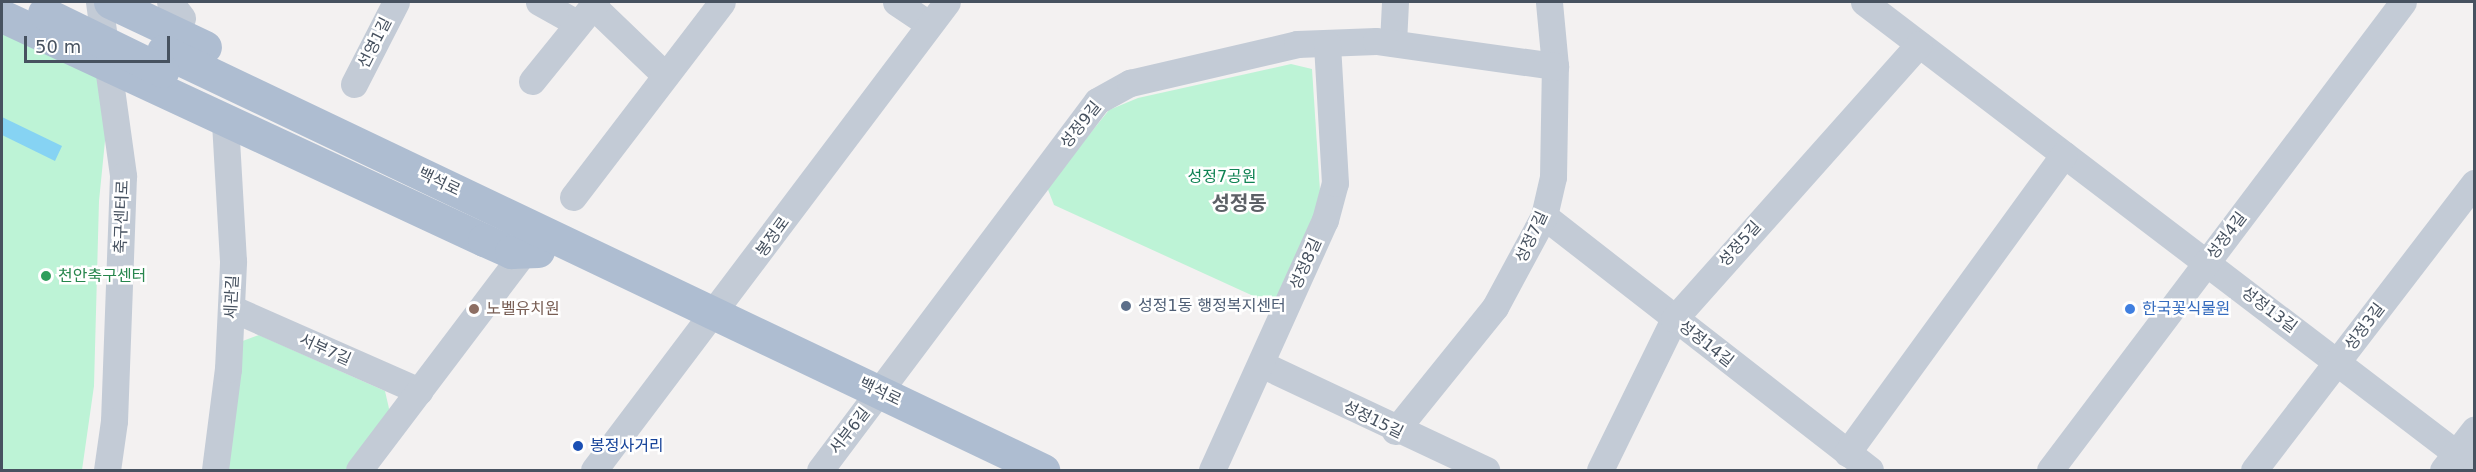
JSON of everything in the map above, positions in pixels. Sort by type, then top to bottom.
[{"type":"main road","points":[[110,2],[514,198],[537,246]]},
{"type":"main road","name":"백석로","points":[[41,5],[163,61],[537,246],[716,315],[1043,471]]},
{"type":"main road","points":[[2,16],[225,122],[537,246]]},
{"type":"street","name":"축구센터로","points":[[99,2],[123,176],[114,421],[107,471]]},
{"type":"street","name":"선영1길","points":[[354,84],[396,2]]},
{"type":"street","points":[[539,2],[588,10],[665,75]]},
{"type":"street","points":[[573,197],[722,2]]},
{"type":"street","points":[[896,2],[929,24]]},
{"type":"street","name":"봉정로","points":[[594,471],[716,315],[947,2]]},
{"type":"street","points":[[1393,43],[1395,2]]},
{"type":"street","name":"성정7길","points":[[1395,431],[1495,307],[1544,216],[1553,177],[1555,66],[1549,2]]},
{"type":"street","name":"성정13길","points":[[1864,2],[2338,362],[2458,463]]},
{"type":"street","name":"성정4길","points":[[2050,471],[2403,2]]},
{"type":"street","points":[[532,81],[588,10]]},
{"type":"street","name":"성정8길","points":[[1212,471],[1325,220],[1335,183],[1327,43]]},
{"type":"street","name":"성정9길","points":[[880,392],[1097,101],[1130,83],[1297,44],[1393,43],[1555,66]]},
{"type":"street","name":"성정5길","points":[[1600,471],[1674,319],[1919,44]]},
{"type":"street","name":"세관길","points":[[215,471],[231,308],[225,122]]},
{"type":"street","points":[[1847,453],[2064,154]]},
{"type":"street","name":"성정3길","points":[[2254,471],[2475,183]]},
{"type":"street","name":"성정14길","points":[[1544,216],[1870,471]]},
{"type":"street","points":[[359,471],[418,391],[537,246]]},
{"type":"street","name":"서부7길","points":[[231,308],[418,391]]},
{"type":"street","name":"성정15길","points":[[1262,364],[1395,431],[1486,471]]},
{"type":"street","name":"서부6길","points":[[820,471],[880,392]]},
{"type":"street","points":[[2458,463],[2475,430]]},
{"type":"green space","name":"천안축구센터","points":[[2,29],[111,81],[99,201],[94,386],[82,470],[2,470]]},
{"type":"green space","name":"성정7공원","points":[[1291,64],[1312,69],[1320,191],[1309,234],[1273,305],[1054,205],[1047,187],[1109,110],[1138,98]]},
{"type":"green space","points":[[259,335],[385,391],[390,413],[346,470],[228,470],[240,342]]},
{"type":"water","points":[[2,117],[62,146],[55,161],[2,135]]},
{"type":"place","name":"천안축구센터","points":[[46,276]]},
{"type":"place","name":"성정1동 행정복지센터","points":[[1126,306]]},
{"type":"place","name":"노벨유치원","points":[[474,309]]},
{"type":"place","name":"한국꽃식물원","points":[[2130,309]]},
{"type":"place","name":"봉정사거리","points":[[578,446]]},
{"type":"district","name":"성정동","points":[[1239,203]]}]
